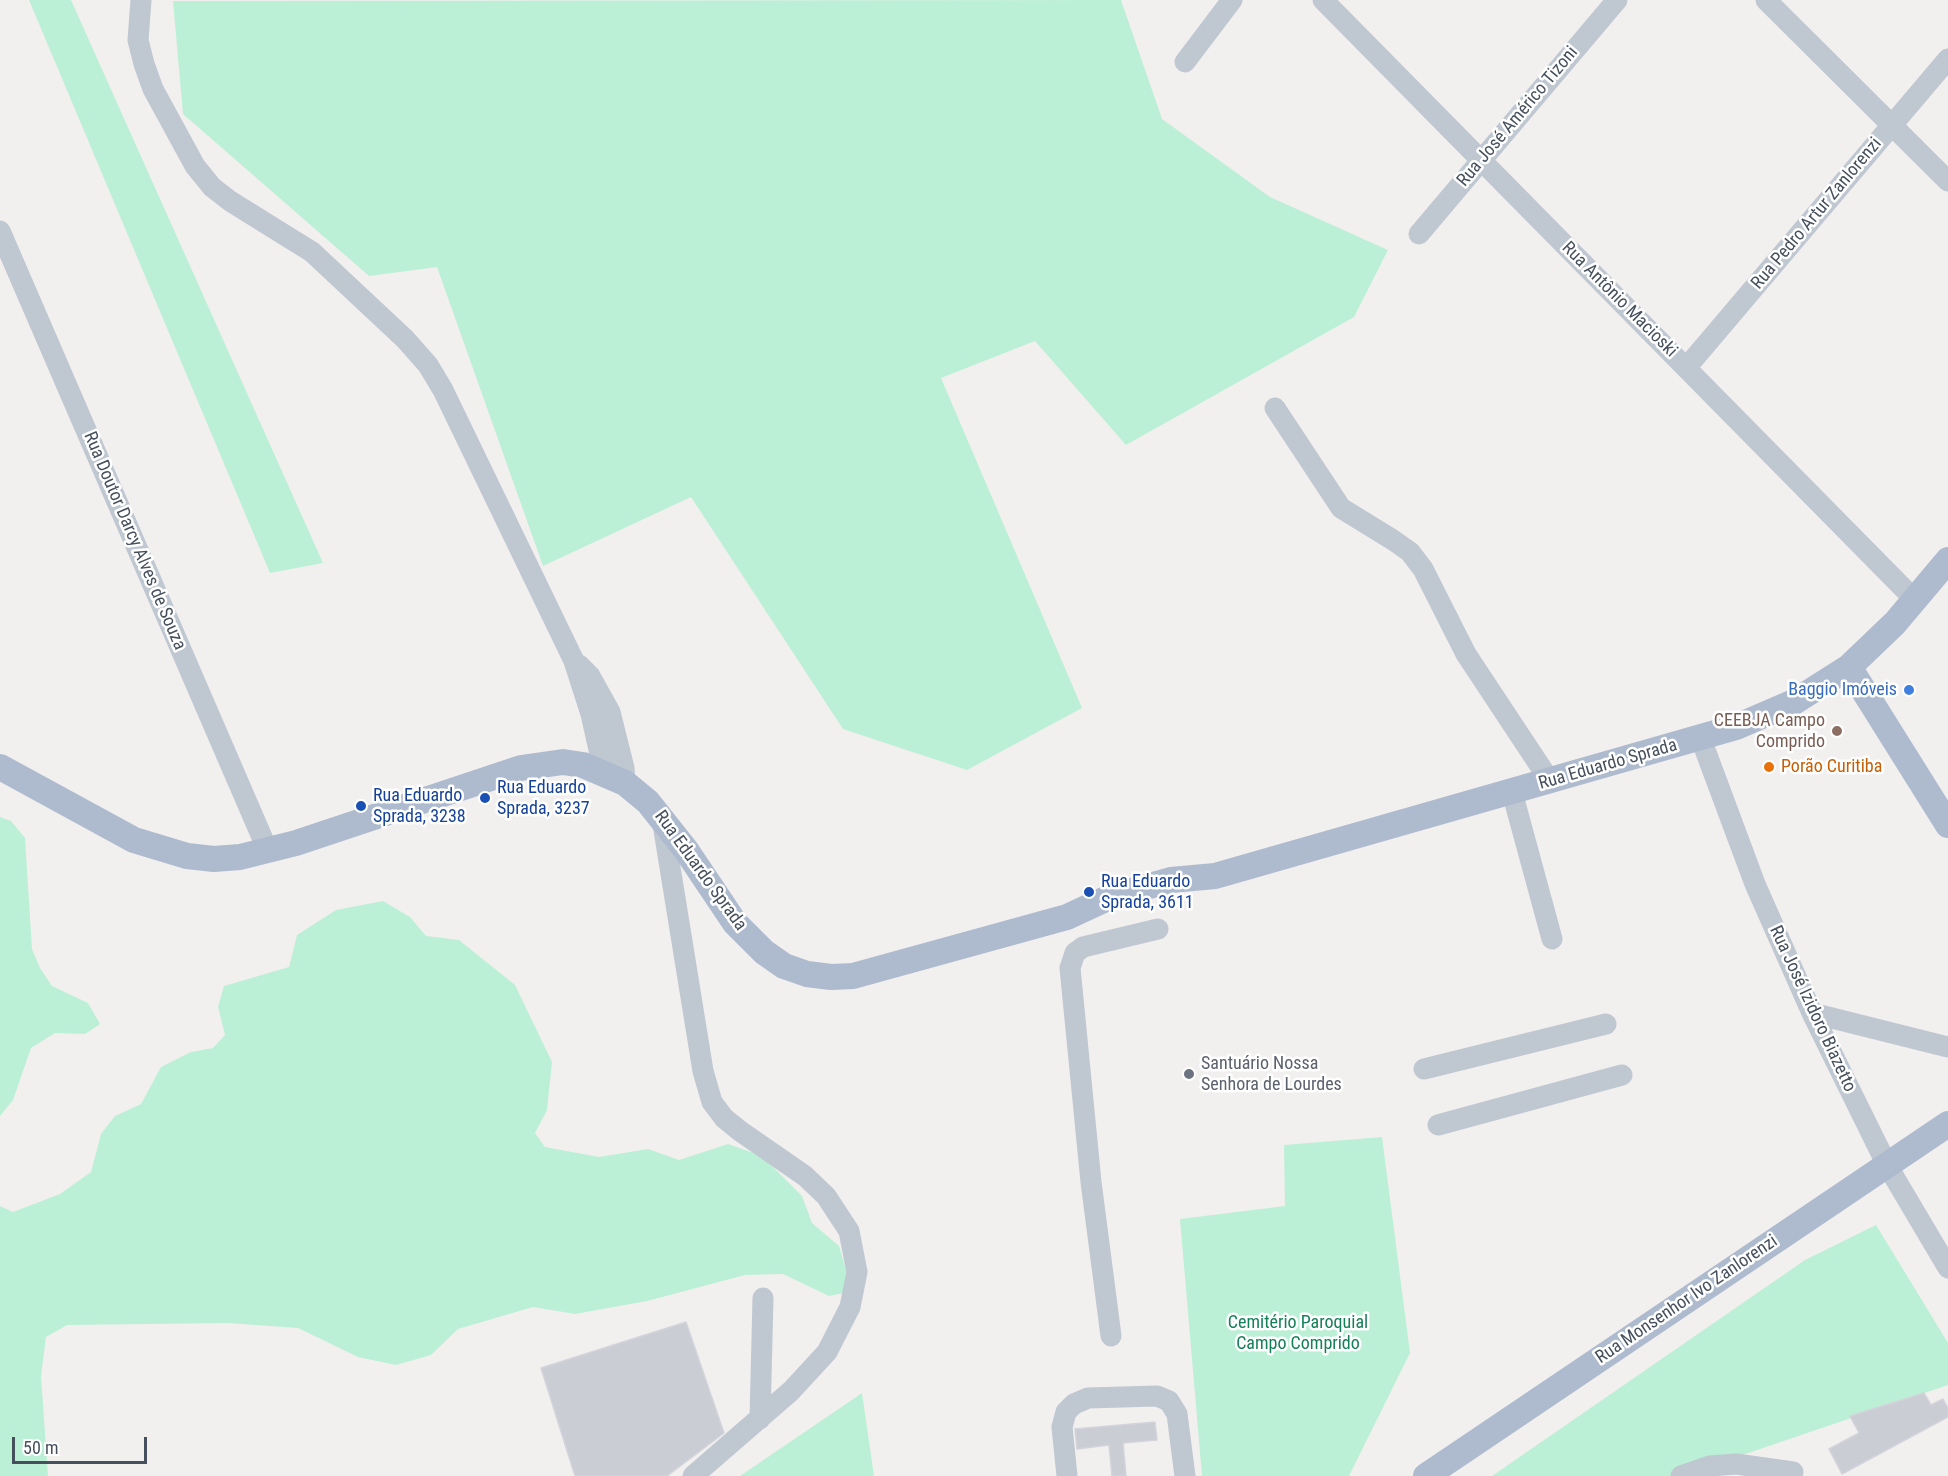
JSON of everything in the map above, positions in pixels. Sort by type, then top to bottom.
[{"type":"main road","name":"Rua Eduardo Sprada","points":[[0,767],[108,828],[160,850],[214,859],[267,851],[327,834],[521,768],[563,762],[615,778],[662,817],[735,923],[749,938],[784,966],[807,974],[831,978],[853,976],[1067,916],[1110,897],[1171,880],[1215,876],[1701,739],[1794,702],[1849,667],[1872,648],[1948,561]]},
{"type":"main road","points":[[1849,667],[1948,825]]},
{"type":"main road","name":"Rua Monsenhor Ivo Zanlorenzi","points":[[1426,1476],[1948,1124]]},
{"type":"street","points":[[141,0],[138,40],[144,64],[153,89],[195,166],[212,186],[230,201],[312,252],[405,339],[428,365],[458,417],[574,661],[615,778]]},
{"type":"street","points":[[1185,62],[1232,0]]},
{"type":"street","name":"Rua Antônio Macioski","points":[[1323,0],[1915,600]]},
{"type":"street","name":"Rua José Américo Tizoni","points":[[1419,234],[1617,0]]},
{"type":"street","points":[[1766,0],[1948,181]]},
{"type":"street","name":"Rua Pedro Artur Zanlorenzi","points":[[1686,368],[1948,59]]},
{"type":"street","name":"Rua Doutor Darcy Alves de Souza","points":[[0,231],[267,851]]},
{"type":"street","points":[[1275,408],[1332,498],[1341,508],[1410,552],[1423,569],[1466,654],[1550,781]]},
{"type":"street","name":"Rua José Izidoro Biazetto","points":[[1701,739],[1755,884],[1812,1013],[1887,1165],[1948,1268]]},
{"type":"street","points":[[1512,792],[1552,939]]},
{"type":"street","points":[[662,817],[703,1071],[712,1102],[724,1118],[805,1176],[826,1196],[849,1231],[856,1254],[857,1272],[854,1290],[839,1333],[812,1371],[693,1476]]},
{"type":"street","points":[[1111,1336],[1091,1182],[1070,968],[1075,953],[1083,947],[1158,929]]},
{"type":"street","points":[[1812,1013],[1948,1047]]},
{"type":"street","points":[[1424,1070],[1606,1024]]},
{"type":"street","points":[[1438,1125],[1622,1075]]},
{"type":"street","points":[[760,1419],[763,1298]]},
{"type":"street","points":[[1066,1476],[1062,1427],[1066,1412],[1074,1404],[1088,1398],[1157,1396],[1169,1401],[1177,1414],[1185,1476]]},
{"type":"street","points":[[1681,1476],[1710,1466],[1736,1464],[1793,1472]]},
{"type":"green space","points":[[29,0],[71,0],[323,563],[270,573]]},
{"type":"green space","points":[[1121,0],[1162,119],[1270,197],[1388,250],[1354,317],[1126,445],[1035,341],[941,378],[1082,708],[967,770],[843,729],[691,497],[543,566],[437,267],[369,276],[183,114],[173,1]]},
{"type":"green space","points":[[0,817],[11,821],[25,838],[32,949],[40,968],[52,986],[88,1003],[100,1024],[85,1034],[55,1033],[31,1048],[13,1100],[0,1116]]},
{"type":"green space","points":[[383,901],[410,917],[426,936],[459,940],[515,985],[552,1062],[547,1110],[535,1133],[545,1147],[599,1157],[648,1149],[679,1160],[728,1144],[762,1156],[802,1196],[812,1223],[839,1246],[850,1283],[848,1292],[829,1296],[783,1274],[745,1275],[647,1301],[575,1314],[533,1307],[458,1329],[431,1355],[396,1365],[358,1357],[298,1328],[228,1323],[67,1325],[46,1337],[41,1376],[48,1476],[0,1476],[0,1206],[13,1212],[60,1194],[91,1172],[101,1134],[115,1116],[141,1104],[161,1067],[191,1052],[213,1048],[225,1035],[218,1007],[224,986],[289,967],[297,935],[336,910]]},
{"type":"green space","name":"Cemitério Paroquial Campo Comprido","points":[[1382,1137],[1410,1353],[1349,1476],[1202,1476],[1180,1219],[1285,1206],[1284,1145]]},
{"type":"green space","points":[[1876,1225],[1948,1343],[1948,1385],[1681,1476],[1492,1476],[1805,1260]]},
{"type":"green space","points":[[862,1393],[874,1476],[740,1476]]},
{"type":"building","points":[[686,1322],[724,1433],[667,1476],[575,1476],[541,1368]]},
{"type":"building","points":[[1924,1393],[1931,1405],[1943,1399],[1948,1408],[1948,1417],[1842,1474],[1829,1449],[1859,1433],[1850,1416]]},
{"type":"building","points":[[1155,1422],[1157,1440],[1123,1443],[1126,1476],[1112,1476],[1109,1445],[1077,1449],[1075,1429]]},
{"type":"place","name":"Baggio Imóveis","points":[[1909,690]]},
{"type":"place","name":"CEEBJA Campo Comprido","points":[[1837,731]]},
{"type":"place","name":"Porão Curitiba","points":[[1769,767]]},
{"type":"place","name":"Rua Eduardo Sprada, 3237","points":[[485,798]]},
{"type":"place","name":"Rua Eduardo Sprada, 3238","points":[[361,806]]},
{"type":"place","name":"Rua Eduardo Sprada, 3611","points":[[1089,892]]},
{"type":"place","name":"Santuário Nossa Senhora de Lourdes","points":[[1189,1074]]}]
